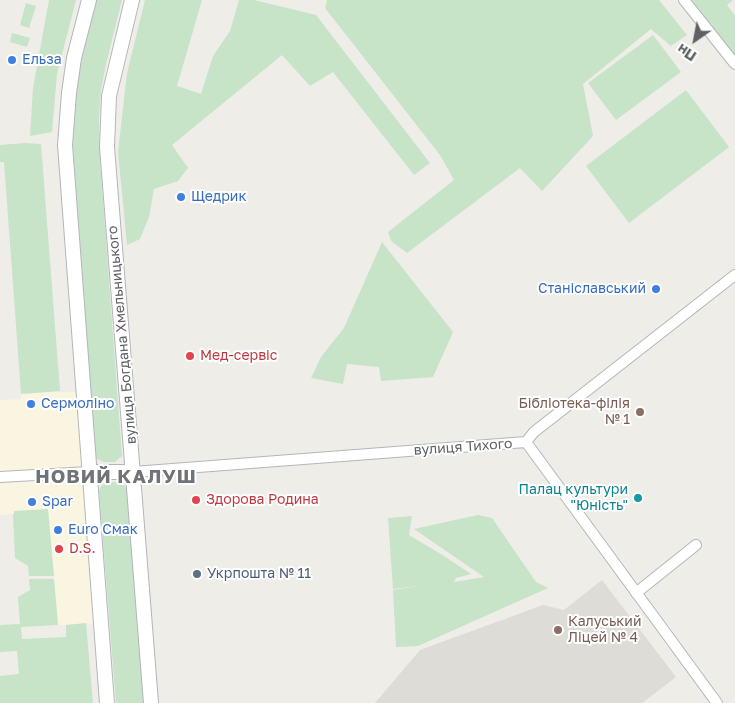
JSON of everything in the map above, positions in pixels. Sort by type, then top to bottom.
[{"type":"street","points":[[89,0],[74,58],[68,93],[65,145],[107,703]]},
{"type":"street","name":"вулиця Богдана Хмельницького","points":[[132,0],[109,96],[107,147],[151,703]]},
{"type":"street","points":[[684,0],[735,64]]},
{"type":"street","name":"вулиця Тихого","points":[[133,472],[526,442],[534,432],[735,275]]},
{"type":"street","points":[[526,442],[717,703]]},
{"type":"street","points":[[0,477],[89,472],[133,472]]},
{"type":"street","points":[[636,593],[696,545]]},
{"type":"shaded area","points":[[83,392],[101,623],[58,625],[48,509],[14,511],[15,514],[0,515],[0,400],[21,399],[21,394]]},
{"type":"shaded area","name":"Калуський Ліцей № 4","points":[[602,580],[676,677],[642,703],[375,703],[420,650],[543,605],[564,610]]},
{"type":"green space","points":[[49,0],[76,0],[57,74],[52,132],[30,136],[33,88]]},
{"type":"green space","points":[[96,0],[122,0],[106,64],[99,116],[99,146],[122,456],[115,462],[104,462],[95,458],[73,148],[77,80]]},
{"type":"green space","points":[[145,0],[202,0],[177,86],[201,94],[213,56],[230,31],[239,0],[254,0],[316,15],[430,163],[414,175],[333,72],[310,86],[282,55],[172,145],[188,168],[178,181],[154,189],[149,217],[140,239],[127,245],[118,152],[127,73]]},
{"type":"green space","points":[[327,0],[659,0],[687,35],[671,46],[651,29],[583,84],[593,136],[542,191],[520,168],[407,253],[391,241],[388,232],[454,180],[440,155],[325,8]]},
{"type":"green space","points":[[687,0],[733,0],[727,5],[735,16],[735,56]]},
{"type":"green space","points":[[26,3],[36,6],[29,28],[20,25]]},
{"type":"green space","points":[[12,33],[30,38],[27,47],[10,42]]},
{"type":"green space","points":[[653,35],[681,72],[616,120],[588,83]]},
{"type":"green space","points":[[686,90],[729,147],[629,223],[586,166]]},
{"type":"green space","points":[[41,144],[60,391],[21,394],[4,162],[0,162],[0,145]]},
{"type":"green space","points":[[382,242],[453,332],[433,377],[381,381],[379,367],[347,364],[343,384],[311,378],[321,357],[344,328]]},
{"type":"green space","points":[[106,482],[122,483],[127,489],[145,703],[116,703],[99,491]]},
{"type":"green space","points":[[48,509],[54,576],[29,576],[28,566],[15,558],[13,514],[14,511]]},
{"type":"green space","points":[[478,515],[492,518],[536,582],[548,588],[418,646],[396,647],[393,590],[419,586],[393,589],[388,518],[412,516],[409,535],[471,574],[456,578],[454,582],[484,577],[414,529]]},
{"type":"green space","points":[[29,579],[54,579],[58,625],[21,627],[22,639],[66,637],[66,625],[86,623],[93,703],[0,703],[0,676],[19,674],[17,651],[0,652],[0,625],[20,624],[18,597],[30,590]]},
{"type":"place","name":"Ельза","points":[[12,60]]},
{"type":"place","name":"Щедрик","points":[[181,197]]},
{"type":"place","name":"Станіславський","points":[[656,289]]},
{"type":"place","name":"Мед-сервіс","points":[[190,356]]},
{"type":"place","name":"Сермоліно","points":[[31,404]]},
{"type":"place","name":"Бібліотека-філія № 1","points":[[640,412]]},
{"type":"place","name":"Палац культури \"Юність\"","points":[[638,498]]},
{"type":"place","name":"Здорова Родина","points":[[196,500]]},
{"type":"place","name":"Spar","points":[[32,502]]},
{"type":"place","name":"Euro Смак","points":[[58,530]]},
{"type":"place","name":"D.S.","points":[[59,549]]},
{"type":"place","name":"Укрпошта № 11","points":[[197,574]]},
{"type":"place","name":"Калуський Ліцей № 4","points":[[558,630]]},
{"type":"district","name":"НОВИЙ КАЛУШ","points":[[116,477]]}]
